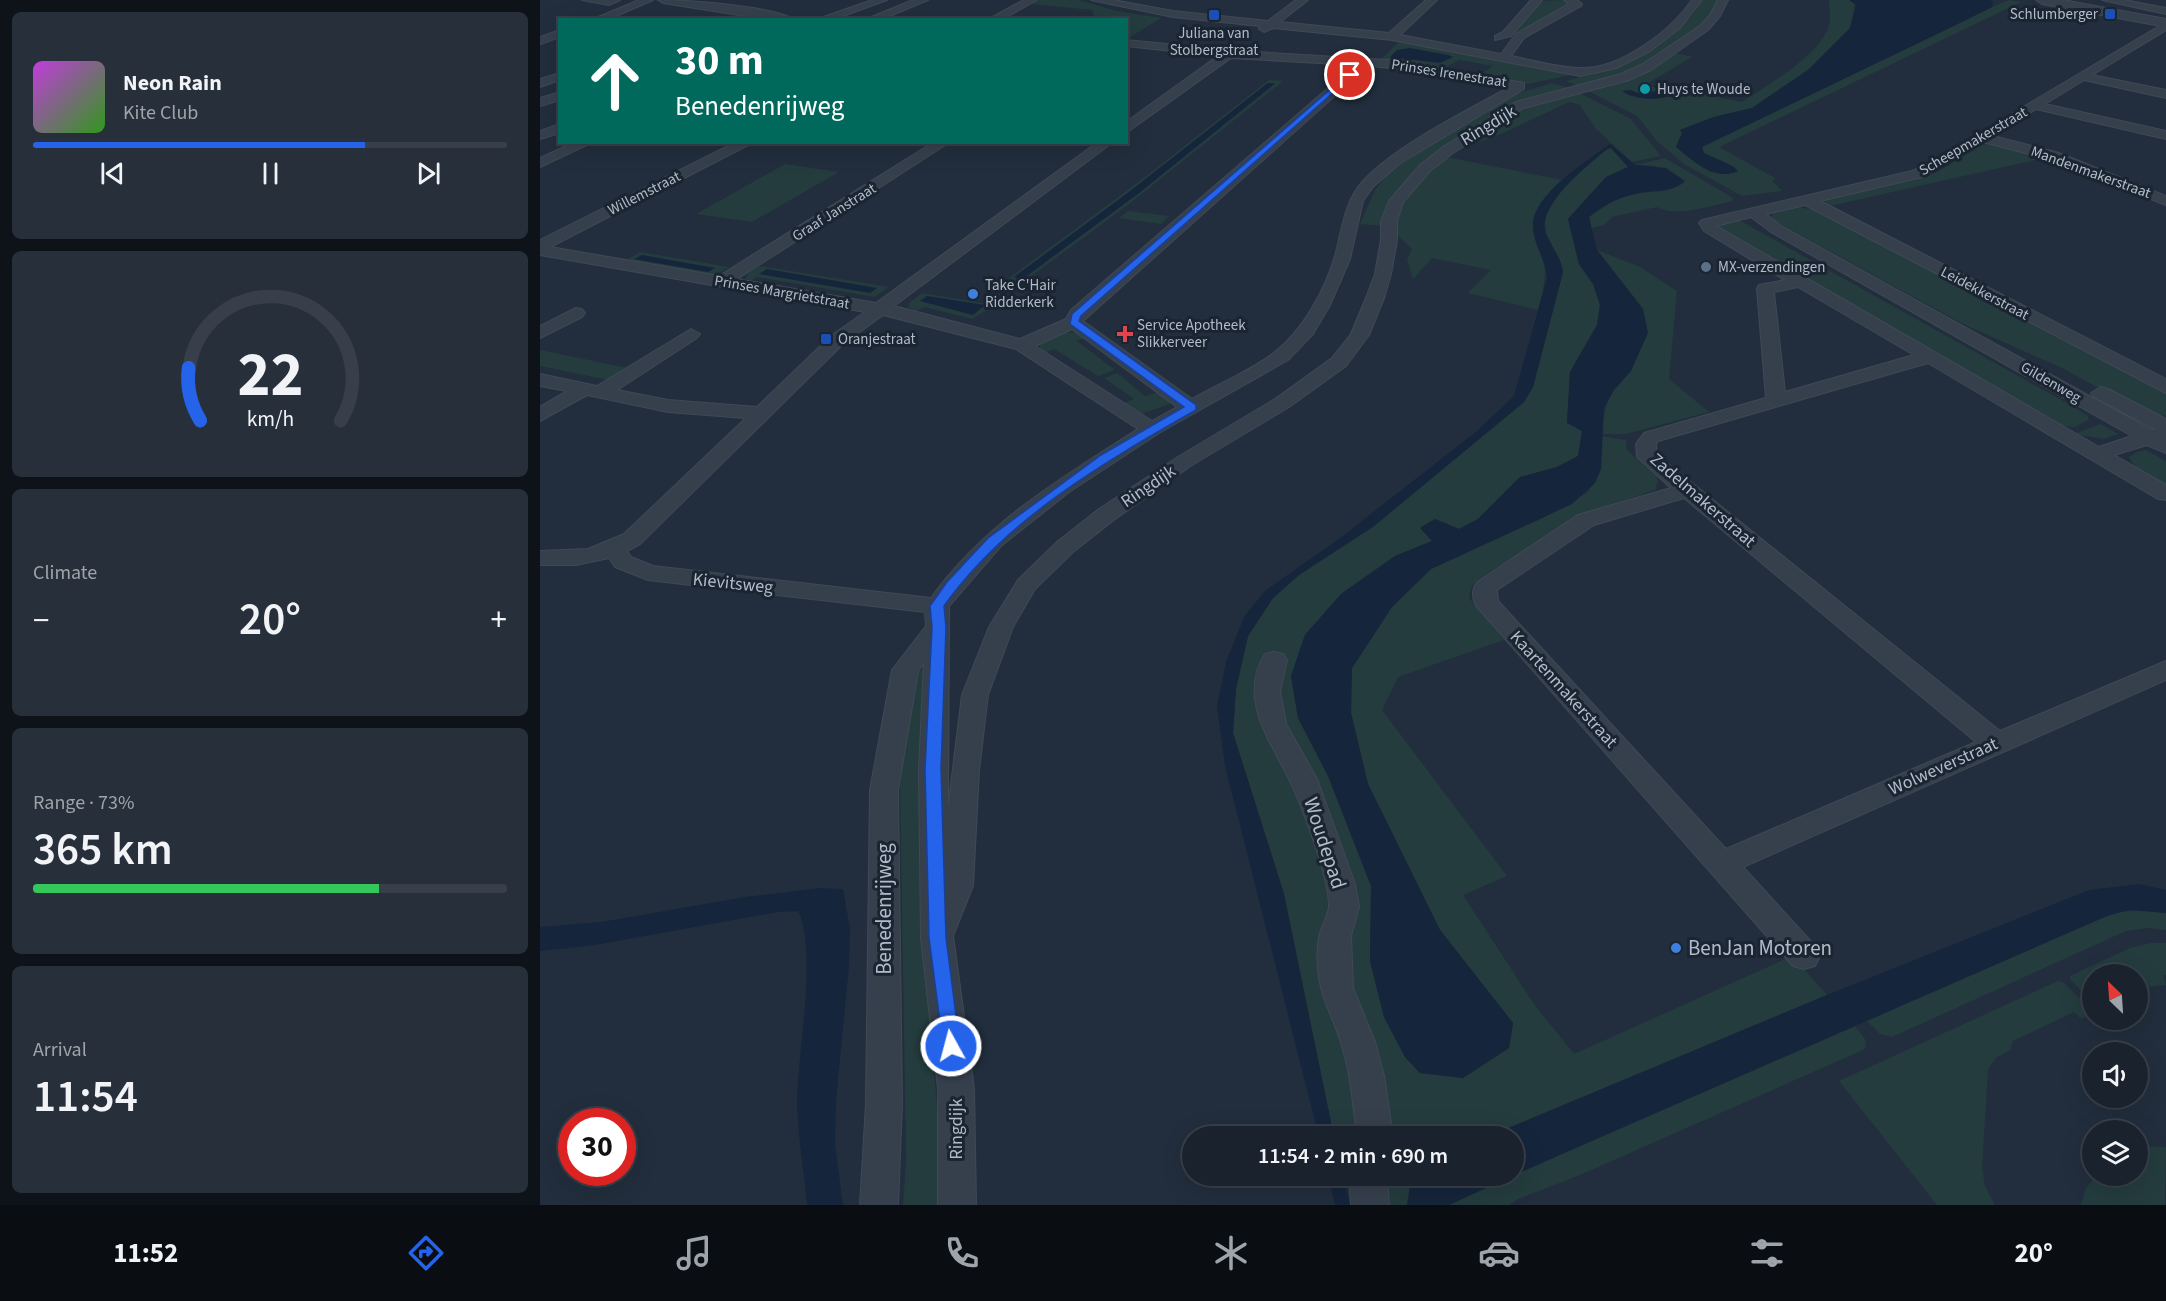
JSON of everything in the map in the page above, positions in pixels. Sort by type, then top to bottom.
[{"type":"street","points":[[587,0],[615,0]]},
{"type":"street","points":[[601,18],[648,0]]},
{"type":"street","points":[[663,0],[735,9],[781,18]]},
{"type":"street","points":[[826,18],[882,0]]},
{"type":"street","points":[[874,18],[923,0]]},
{"type":"street","points":[[996,18],[1032,0]]},
{"type":"street","points":[[1096,0],[1173,15],[1392,37],[1584,72],[1607,68],[1643,49],[1684,20],[1697,0]]},
{"type":"street","points":[[1128,128],[1303,0]]},
{"type":"street","points":[[1392,37],[1432,0]]},
{"type":"street","points":[[1473,52],[1507,34],[1537,0]]},
{"type":"street","points":[[1504,57],[1520,36],[1576,4],[1569,0]]},
{"type":"street","name":"Ringdijk","points":[[957,1205],[956,1089],[938,938],[958,886],[965,770],[975,695],[1001,627],[1026,585],[1065,547],[1115,508],[1185,461],[1282,404],[1339,362],[1360,335],[1375,298],[1389,240],[1389,221],[1396,201],[1406,186],[1448,150],[1520,105],[1625,77],[1654,62],[1704,28],[1715,16],[1723,0]]},
{"type":"street","points":[[2042,0],[2164,28]]},
{"type":"street","points":[[2107,0],[2166,11]]},
{"type":"street","points":[[753,12],[772,4]]},
{"type":"street","points":[[1173,15],[1189,5]]},
{"type":"street","points":[[713,18],[735,9]]},
{"type":"street","name":"Scheepmakerstraat","points":[[1760,209],[1917,174],[1931,168],[2164,28]]},
{"type":"street","points":[[540,40],[558,34]]},
{"type":"street","points":[[1507,34],[1520,36]]},
{"type":"street","name":"Prinses Irenestraat","points":[[1128,43],[1229,54],[1367,62],[1441,70],[1520,87]]},
{"type":"street","points":[[1022,345],[1074,321],[1077,314],[1367,62]]},
{"type":"street","points":[[540,75],[558,77]]},
{"type":"street","points":[[540,83],[558,77]]},
{"type":"street","points":[[2085,77],[2166,94]]},
{"type":"street","name":"Benedenrijweg","points":[[879,1205],[884,1104],[884,790],[905,670],[938,616],[952,585],[993,541],[1079,475],[1152,429],[1281,356],[1307,330],[1342,259],[1356,201],[1383,168],[1475,111],[1520,87]]},
{"type":"street","points":[[540,102],[558,97]]},
{"type":"street","points":[[2034,105],[2166,135]]},
{"type":"street","points":[[540,135],[558,129]]},
{"type":"street","name":"Mandenmakerstraat","points":[[1980,137],[2054,156],[2166,201]]},
{"type":"street","points":[[540,163],[583,144]]},
{"type":"street","name":"Willemstraat","points":[[540,248],[744,144]]},
{"type":"street","name":"Graaf Janstraat","points":[[723,281],[941,144]]},
{"type":"street","points":[[540,558],[571,559],[614,549],[632,539],[837,340],[1104,144]]},
{"type":"street","name":"Leidekkerstraat","points":[[1805,199],[2166,387]]},
{"type":"street","points":[[1760,209],[1715,219],[1707,223],[1709,228],[1799,282],[2166,494]]},
{"type":"street","name":"Gildenweg","points":[[1760,209],[1756,214],[1760,219],[2162,436]]},
{"type":"street","name":"Prinses Margrietstraat","points":[[540,248],[879,309],[1022,345],[1152,429]]},
{"type":"street","points":[[1776,402],[1766,290],[1799,282]]},
{"type":"street","points":[[540,333],[576,313]]},
{"type":"street","points":[[1074,321],[1192,408]]},
{"type":"street","points":[[540,415],[592,391],[691,334]]},
{"type":"street","name":"Zadelmakerstraat","points":[[1929,357],[1651,437],[1646,444],[1647,457],[1996,743]]},
{"type":"street","points":[[540,380],[668,406],[762,413]]},
{"type":"street","points":[[2098,454],[2162,436]]},
{"type":"street","name":"Kaartenmakerstraat","points":[[1687,490],[1586,520],[1485,587],[1486,603],[1804,956]]},
{"type":"street","name":"Kievitsweg","points":[[614,549],[623,562],[648,573],[938,616]]},
{"type":"street","points":[[938,616],[933,769],[938,938]]},
{"type":"street","name":"Woudepad","points":[[1274,660],[1267,691],[1273,724],[1303,779],[1332,855],[1340,884],[1344,907],[1335,936],[1334,959],[1337,988],[1358,1042],[1376,1126]]},
{"type":"street","name":"Wolweverstraat","points":[[1721,864],[2166,670]]},
{"type":"street","points":[[1369,1186],[1370,1205]]},
{"type":"green space","points":[[1040,0],[1079,0],[1117,11],[1161,18],[1128,38],[1128,18],[1095,18],[1092,10],[1031,4]]},
{"type":"green space","points":[[1561,0],[1573,4],[1519,34],[1513,33],[1539,1]]},
{"type":"green space","points":[[1702,0],[1719,0],[1705,23],[1644,65],[1621,76],[1580,87],[1566,81],[1611,69],[1672,33],[1690,18]]},
{"type":"green space","points":[[1829,0],[1849,0],[1855,3],[1850,28],[1808,70],[1752,108],[1714,117],[1680,130],[1683,133],[1678,140],[1710,172],[1734,173],[1735,167],[1704,153],[1702,147],[1992,7],[2009,0],[2021,2],[1719,147],[1775,178],[1772,181],[1782,191],[1742,196],[1684,164],[1657,141],[1637,116],[1586,90],[1637,75],[1676,53],[1692,57],[1648,83],[1742,102],[1779,78],[1816,47],[1829,24]]},
{"type":"green space","points":[[1399,42],[1561,71],[1571,75],[1528,84],[1479,75],[1493,66],[1459,60],[1444,68],[1379,61]]},
{"type":"green space","points":[[1269,80],[1283,81],[1129,204],[1022,283],[1005,281],[1141,180]],"holes":[[[1268,83],[1275,84],[1139,193],[1023,279],[1015,277],[1129,192]]]},
{"type":"green space","points":[[1552,83],[1572,89],[1520,104],[1424,165],[1385,226],[1360,224],[1375,190],[1391,170],[1509,96]]},
{"type":"green space","points":[[1577,92],[1631,119],[1661,156],[1632,162],[1595,128],[1580,105],[1569,102],[1501,134],[1451,152],[1528,107]]},
{"type":"green space","points":[[1995,143],[2049,157],[1830,206],[1826,203],[1825,199],[1937,172],[1981,145]]},
{"type":"green space","points":[[1611,148],[1629,167],[1606,177],[1568,219],[1579,264],[1593,284],[1600,305],[1597,325],[1570,372],[1567,422],[1582,431],[1578,456],[1557,467],[1520,477],[1478,519],[1459,529],[1435,519],[1421,527],[1432,541],[1395,556],[1341,594],[1305,635],[1291,676],[1298,718],[1328,775],[1371,886],[1370,961],[1384,1017],[1405,1057],[1420,1073],[1463,1078],[1509,1048],[1513,1023],[1440,930],[1368,784],[1351,713],[1352,668],[1392,607],[1431,569],[1547,516],[1588,492],[1601,469],[1601,436],[1626,440],[1627,450],[1656,476],[1658,481],[1655,490],[1576,517],[1477,580],[1472,586],[1469,598],[1504,640],[1398,677],[1382,710],[1507,876],[1463,895],[1534,1004],[1574,1054],[1792,956],[1827,995],[1513,1126],[1382,1126],[1383,1110],[1347,990],[1343,956],[1349,902],[1334,847],[1339,916],[1330,981],[1359,1067],[1369,1126],[1332,1126],[1284,894],[1233,733],[1236,689],[1248,636],[1273,598],[1299,575],[1373,526],[1524,402],[1533,387],[1563,272],[1546,231],[1547,216],[1552,205],[1570,181],[1603,152]]},
{"type":"green space","points":[[1446,157],[1562,180],[1544,199],[1533,230],[1542,253],[1545,270],[1544,287],[1538,310],[1468,293],[1491,270],[1432,258],[1413,279],[1407,259],[1412,249],[1396,234],[1400,209],[1410,190]]},
{"type":"green space","points":[[1665,158],[1733,198],[1732,201],[1683,211],[1664,210],[1657,207],[1612,217],[1604,225],[1591,228],[1589,217],[1614,201],[1673,188],[1685,181],[1655,166],[1635,165]]},
{"type":"green space","points":[[785,164],[839,172],[752,222],[696,214]]},
{"type":"green space","points":[[1792,206],[1815,210],[2166,393],[2166,416],[2133,407],[2062,368],[1963,324],[1771,219],[1774,211]]},
{"type":"green space","points":[[1128,211],[1169,216],[1161,224],[1119,218]]},
{"type":"green space","points":[[1737,219],[2065,402],[2088,416],[2088,420],[2075,427],[2061,426],[1717,227],[1718,223]]},
{"type":"green space","points":[[1597,250],[1640,267],[1677,291],[1669,379],[1709,412],[1626,434],[1601,434],[1612,387],[1643,309]]},
{"type":"green space","points":[[640,252],[729,267],[714,276],[625,261]]},
{"type":"green space","points":[[760,266],[889,287],[874,297],[757,277],[751,281],[746,279],[748,273]]},
{"type":"green space","points":[[922,293],[995,305],[972,319],[925,307],[916,311],[908,307],[909,303]]},
{"type":"green space","points":[[1077,332],[1088,337],[1077,341],[1115,370],[1098,376],[1054,349],[1044,353],[1040,350],[1040,343],[1060,333]]},
{"type":"green space","points":[[540,350],[628,368],[609,380],[540,366]]},
{"type":"green space","points":[[1117,373],[1145,396],[1158,392],[1172,403],[1141,414],[1124,403],[1134,399],[1104,378]]},
{"type":"green space","points":[[2101,424],[2118,434],[2104,439],[2074,434]]},
{"type":"green space","points":[[2146,450],[2166,461],[2166,487],[2137,470],[2129,457]]},
{"type":"green space","points":[[923,668],[928,682],[922,921],[939,1132],[937,1205],[903,1205],[906,1161],[900,783],[914,674]]},
{"type":"green space","points":[[2144,910],[2166,913],[2166,930],[2148,928],[2126,931],[1892,1037],[1880,1034],[1867,1021],[1995,963],[2107,916],[2117,912]]},
{"type":"green space","points":[[2151,943],[2166,943],[2166,975],[2163,975],[2166,985],[2148,987],[2148,964],[2096,964],[2130,948]]},
{"type":"green space","points":[[2082,970],[2082,992],[2070,979],[2070,976]]},
{"type":"green space","points":[[2058,981],[2064,983],[2082,1001],[2082,1018],[2074,1012],[2013,1041],[2010,1050],[1996,1058],[1988,1069],[1982,1168],[1985,1186],[1995,1205],[1937,1205],[1839,1081]]},
{"type":"green space","points":[[1855,1026],[1865,1039],[1866,1047],[1863,1050],[1580,1175],[1518,1199],[1509,1205],[1449,1205],[1491,1186],[1524,1186],[1524,1171]]},
{"type":"green space","points":[[2148,1147],[2166,1147],[2165,1205],[2081,1205],[2088,1186],[2148,1186]]},
{"type":"green space","points":[[1380,1186],[1410,1186],[1407,1205],[1382,1205]]},
{"type":"water","points":[[1849,0],[1991,0],[1993,2],[1992,7],[1956,25],[1702,147],[1704,153],[1738,171],[1729,174],[1713,172],[1697,164],[1676,147],[1682,133],[1680,130],[1714,117],[1752,108],[1808,70],[1850,28],[1856,5]]},
{"type":"water","points":[[1410,48],[1453,57],[1440,63],[1390,57],[1397,50]]},
{"type":"water","points":[[1268,83],[1275,83],[1139,193],[1022,279],[1014,277],[1129,192]]},
{"type":"water","points":[[1648,84],[1679,91],[1666,97],[1650,99],[1635,97],[1622,91],[1630,90],[1641,94],[1661,90]]},
{"type":"water","points":[[1610,144],[1635,165],[1666,168],[1685,181],[1667,190],[1638,193],[1619,199],[1589,217],[1597,250],[1643,309],[1648,333],[1631,371],[1614,390],[1604,408],[1601,469],[1595,483],[1572,504],[1431,569],[1392,607],[1352,668],[1351,713],[1368,784],[1440,930],[1513,1023],[1509,1048],[1463,1078],[1420,1073],[1405,1057],[1384,1017],[1370,961],[1371,886],[1328,776],[1298,718],[1291,676],[1305,635],[1341,594],[1395,556],[1432,541],[1420,528],[1435,519],[1459,529],[1478,519],[1520,477],[1557,467],[1578,456],[1582,431],[1567,423],[1570,372],[1597,325],[1600,305],[1593,284],[1579,264],[1568,219],[1606,177],[1628,167],[1611,148],[1607,149],[1565,187],[1548,211],[1545,223],[1546,234],[1563,272],[1533,387],[1524,402],[1373,527],[1299,575],[1273,598],[1248,636],[1236,689],[1233,733],[1284,894],[1332,1126],[1316,1126],[1225,766],[1217,706],[1226,662],[1245,615],[1266,590],[1339,539],[1477,431],[1514,396],[1547,278],[1535,240],[1534,216],[1550,192],[1574,170]]},
{"type":"water","points":[[642,255],[715,268],[708,272],[634,259]]},
{"type":"water","points":[[767,269],[877,288],[870,293],[759,274]]},
{"type":"water","points":[[927,296],[985,305],[973,315],[920,301]]},
{"type":"water","points":[[2139,884],[2166,890],[2166,913],[2129,910],[2107,916],[1524,1171],[1524,1126],[1513,1126],[1827,995],[2089,890]]},
{"type":"water","points":[[820,888],[843,889],[850,928],[849,966],[836,1101],[835,1145],[843,1205],[807,1205],[797,1104],[806,977],[804,929],[798,911],[778,912],[595,945],[540,951],[540,927],[601,922],[745,897]]},
{"type":"water","points":[[1330,1186],[1345,1186],[1350,1205],[1335,1205]]},
{"type":"water","points":[[1410,1186],[1490,1186],[1449,1205],[1407,1205]]},
{"type":"place","name":"Schlumberger","points":[[2110,14]]},
{"type":"place","name":"Juliana van Stolbergstraat","points":[[1214,15]]},
{"type":"place","name":"Huys te Woude","points":[[1645,89]]},
{"type":"place","name":"MX-verzendingen","points":[[1706,267]]},
{"type":"place","name":"Take C'Hair Ridderkerk","points":[[973,294]]},
{"type":"place","name":"Service Apotheek Slikkerveer","points":[[1125,334]]},
{"type":"place","name":"Oranjestraat","points":[[826,339]]},
{"type":"place","name":"BenJan Motoren","points":[[1676,948]]},
{"type":"route","points":[[951,1046],[938,938],[933,769],[939,627],[937,606],[952,585],[993,541],[1105,457],[1192,408],[1074,321],[1077,314],[1350,75]]}]
